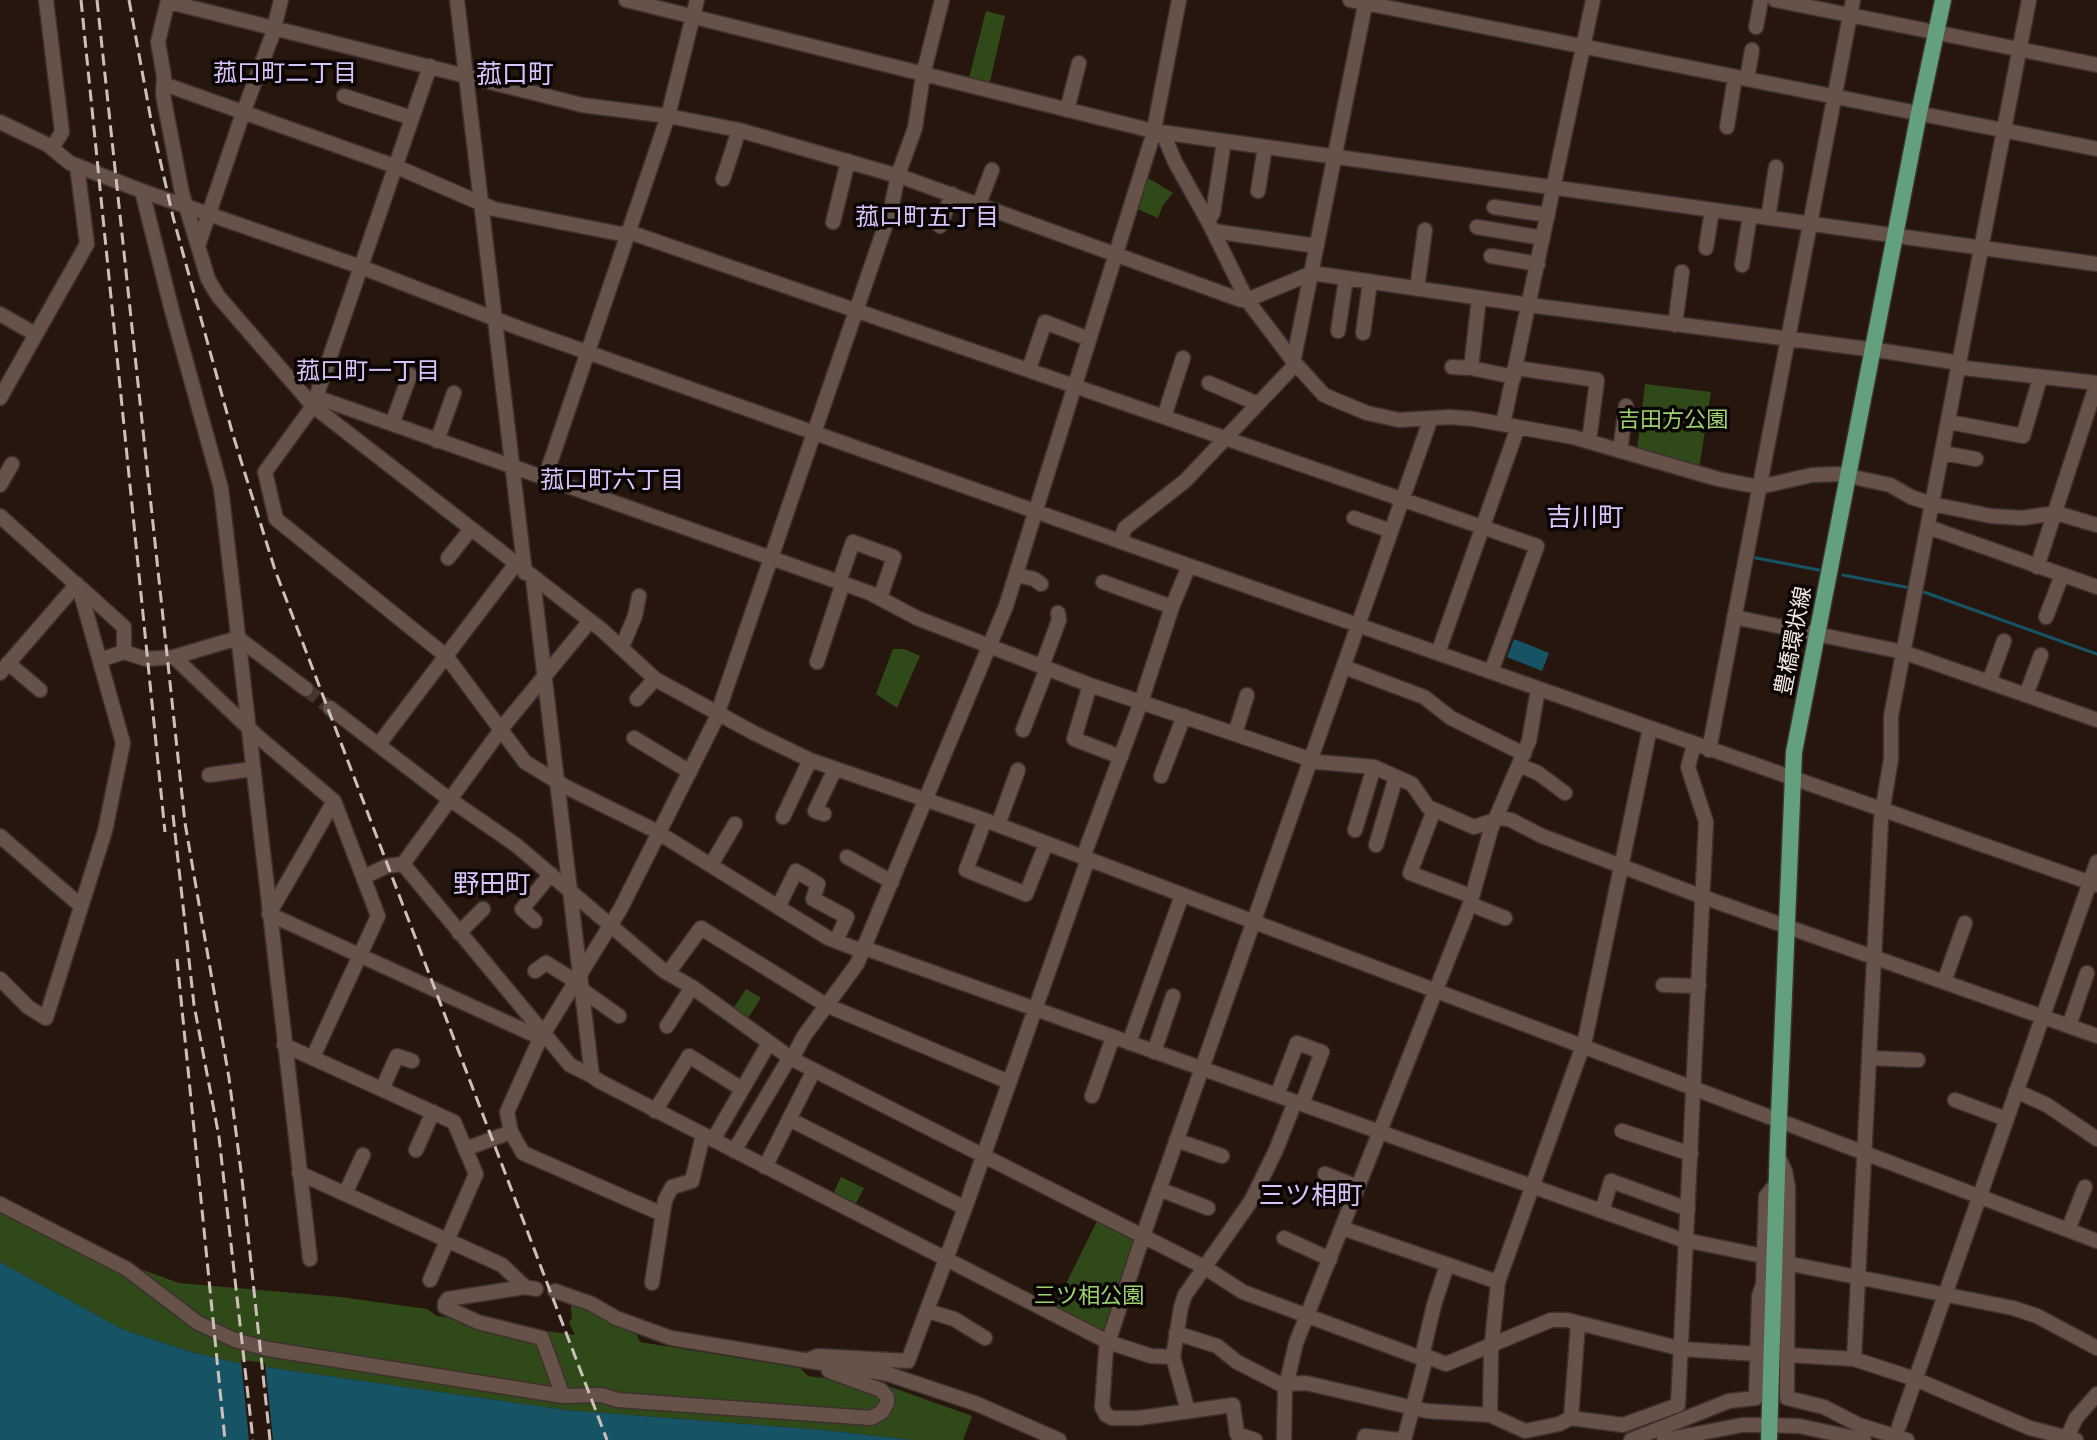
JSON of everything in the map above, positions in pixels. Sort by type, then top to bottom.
[{"type":"main road","name":"豊橋環状線","points":[[1769,1431],[1794,752],[1943,0]]},
{"type":"street","points":[[46,0],[62,132],[52,148]]},
{"type":"street","points":[[198,246],[275,28],[281,0]]},
{"type":"street","points":[[457,0],[525,572],[544,674],[592,1076]]},
{"type":"street","points":[[626,0],[1153,131],[2097,264]]},
{"type":"street","points":[[545,478],[668,116],[697,0]]},
{"type":"street","points":[[662,1214],[523,1153],[511,1132],[507,1112],[542,1036],[579,983],[612,925],[718,714],[891,209],[898,175],[915,128],[923,75],[942,0]]},
{"type":"street","points":[[734,1151],[791,1058],[857,964],[989,647],[1016,575],[1117,254],[1153,131],[1179,0]]},
{"type":"street","points":[[1438,653],[1484,528],[1511,425],[1515,373],[1593,0]]},
{"type":"street","points":[[1756,27],[1761,0]]},
{"type":"street","points":[[1775,0],[1851,8],[1937,31],[2097,65]]},
{"type":"street","points":[[1854,1359],[1882,810],[1891,759],[1891,716],[2029,0]]},
{"type":"street","points":[[2037,567],[2097,383],[1964,368],[1960,363],[1874,350],[1312,273],[1247,300],[898,175],[739,130],[668,116],[582,105],[169,1],[158,42],[163,95],[187,207],[208,279],[218,296],[314,402],[470,530],[590,621],[655,679],[810,760],[992,823],[2097,1241]]},
{"type":"street","points":[[1120,541],[1125,528],[1171,494],[1292,368],[1361,1],[2097,149]]},
{"type":"street","points":[[1176,1333],[1217,1346],[1237,1362],[1280,1384],[1306,1383],[1412,1408],[1490,1415],[1525,1431],[1559,1424],[1571,1418],[1623,1425],[1678,1405],[1706,822],[1688,767],[1702,747],[1734,617],[1851,8]]},
{"type":"street","points":[[1727,127],[1752,50]]},
{"type":"street","points":[[1067,110],[1079,63]]},
{"type":"street","points":[[430,66],[314,402],[265,472],[276,519],[446,656],[525,762],[659,833],[836,941],[1687,1241],[1763,1256]]},
{"type":"street","points":[[164,84],[397,167],[483,205],[621,234],[629,232],[1537,546],[1491,672]]},
{"type":"street","points":[[344,96],[412,118]]},
{"type":"street","points":[[0,122],[52,148],[77,166],[142,191],[361,267],[497,320],[814,433],[2093,883]]},
{"type":"street","points":[[723,179],[739,130]]},
{"type":"street","points":[[1153,131],[1165,138],[1247,300],[1294,362],[1324,395],[1338,401],[1379,417],[1399,420],[1474,419],[1511,425],[1589,441],[1718,479],[1759,487],[1812,475],[1849,476],[1890,485],[1932,504],[1991,516],[2022,518],[2056,513],[2097,525]]},
{"type":"street","points":[[1211,226],[1224,141]]},
{"type":"street","points":[[1258,191],[1265,147]]},
{"type":"street","points":[[833,222],[848,161]]},
{"type":"street","points":[[0,398],[87,244],[77,166]]},
{"type":"street","points":[[1768,218],[1776,167]]},
{"type":"street","points":[[979,204],[992,170]]},
{"type":"street","points":[[142,191],[168,299],[221,488],[310,1259]]},
{"type":"street","points":[[940,226],[952,194]]},
{"type":"street","points":[[1494,207],[1548,215]]},
{"type":"street","points":[[1706,248],[1712,210]]},
{"type":"street","points":[[1742,265],[1750,215]]},
{"type":"street","points":[[1211,226],[1317,246]]},
{"type":"street","points":[[1477,227],[1543,238]]},
{"type":"street","points":[[1417,289],[1425,230]]},
{"type":"street","points":[[1491,256],[1538,264]]},
{"type":"street","points":[[1675,325],[1682,272]]},
{"type":"street","points":[[1338,331],[1346,278]]},
{"type":"street","points":[[1363,333],[1370,282]]},
{"type":"street","points":[[1471,368],[1479,298]]},
{"type":"street","points":[[0,314],[35,334]]},
{"type":"street","points":[[1029,369],[1045,322],[1089,339]]},
{"type":"street","points":[[1164,417],[1183,358]]},
{"type":"street","points":[[1452,367],[1597,380],[1589,441]]},
{"type":"street","points":[[392,424],[410,375]]},
{"type":"street","points":[[1949,422],[2023,436],[2040,378]]},
{"type":"street","points":[[1209,383],[1258,404]]},
{"type":"street","points":[[437,441],[454,393]]},
{"type":"street","points":[[314,402],[392,424],[841,582],[917,618],[1090,685],[1311,759],[1374,767],[1412,784],[1428,807],[1474,827],[1501,818],[1511,820],[1542,836],[1703,897],[2097,1036]]},
{"type":"street","points":[[1620,451],[1626,406]]},
{"type":"street","points":[[1255,1440],[1237,1434],[1233,1405],[1139,1418],[1106,1415],[1102,1407],[1108,1342],[1176,1140],[1431,418]]},
{"type":"street","points":[[1943,453],[1976,459]]},
{"type":"street","points":[[0,485],[12,464]]},
{"type":"street","points":[[0,516],[124,627],[124,652]]},
{"type":"street","points":[[1354,518],[1391,531]]},
{"type":"street","points":[[1928,527],[2097,587]]},
{"type":"street","points":[[448,558],[470,530]]},
{"type":"street","points":[[817,662],[853,542],[894,557],[880,598]]},
{"type":"street","points":[[808,1360],[818,1356],[908,1361],[965,1208],[1087,859],[1085,852],[1189,566]]},
{"type":"street","points":[[379,744],[446,656],[525,572]]},
{"type":"street","points":[[1016,575],[1041,584]]},
{"type":"street","points":[[2046,617],[2062,575]]},
{"type":"street","points":[[1103,582],[1172,607]]},
{"type":"street","points":[[0,979],[36,1013],[46,1018],[105,831],[123,743],[78,586]]},
{"type":"street","points":[[40,690],[4,668],[78,586]]},
{"type":"street","points":[[622,647],[635,616],[639,596]]},
{"type":"street","points":[[1023,730],[1059,620],[1058,613]]},
{"type":"street","points":[[1734,617],[1903,652],[2097,720]]},
{"type":"street","points":[[364,877],[387,866],[403,864],[544,674],[590,621]]},
{"type":"street","points":[[100,660],[124,652],[146,659],[174,657],[238,638]]},
{"type":"street","points":[[238,638],[306,689]]},
{"type":"street","points":[[1989,682],[2004,641]]},
{"type":"street","points":[[2026,695],[2041,655]]},
{"type":"street","points":[[174,657],[248,727],[334,801],[378,916],[313,1057]]},
{"type":"street","points":[[1344,667],[1424,697],[1451,718],[1521,760],[1565,793]]},
{"type":"street","points":[[637,699],[655,679]]},
{"type":"street","points":[[1090,685],[1074,739],[1121,757]]},
{"type":"street","points":[[1284,1440],[1286,1383],[1296,1343],[1471,900],[1494,821],[1529,741],[1538,689]]},
{"type":"street","points":[[1235,734],[1247,695]]},
{"type":"street","points":[[330,708],[551,874],[668,973],[791,1058],[1204,1267],[1243,1292],[1446,1364],[1551,1320],[1682,1349],[1757,1354]]},
{"type":"street","points":[[1161,776],[1184,716]]},
{"type":"street","points":[[1490,1415],[1498,1282],[1583,1046],[1650,728]]},
{"type":"street","points":[[634,738],[690,772]]},
{"type":"street","points":[[783,817],[810,760]]},
{"type":"street","points":[[1355,830],[1374,767]]},
{"type":"street","points":[[209,775],[252,769]]},
{"type":"street","points":[[824,814],[815,811],[835,769]]},
{"type":"street","points":[[1018,770],[966,870],[1026,894],[1046,844]]},
{"type":"street","points":[[1376,845],[1396,777]]},
{"type":"street","points":[[269,914],[334,801]]},
{"type":"street","points":[[1434,810],[1410,873],[1505,918]]},
{"type":"street","points":[[711,865],[735,824]]},
{"type":"street","points":[[3,845],[81,906]]},
{"type":"street","points":[[847,857],[892,882]]},
{"type":"street","points":[[1899,1426],[2042,1016],[2093,883],[2097,862]]},
{"type":"street","points":[[403,864],[542,1036],[570,1065],[1108,1342],[1151,1356],[1173,1357]]},
{"type":"street","points":[[778,907],[796,871],[818,884],[813,899],[847,917],[836,941]]},
{"type":"street","points":[[535,921],[522,909],[551,874]]},
{"type":"street","points":[[1129,1043],[1182,895]]},
{"type":"street","points":[[459,933],[483,909]]},
{"type":"street","points":[[269,914],[542,1036]]},
{"type":"street","points":[[1944,982],[1965,923]]},
{"type":"street","points":[[668,973],[701,928],[826,1005],[1009,1082]]},
{"type":"street","points":[[535,971],[546,963],[579,983],[619,1016]]},
{"type":"street","points":[[2069,1026],[2087,973]]},
{"type":"street","points":[[1663,985],[1699,986]]},
{"type":"street","points":[[667,1026],[692,987]]},
{"type":"street","points":[[1154,1052],[1173,996]]},
{"type":"street","points":[[1092,1096],[1113,1037]]},
{"type":"street","points":[[652,1283],[662,1214],[669,1190],[675,1185],[692,1181],[708,1138],[769,1043]]},
{"type":"street","points":[[1188,1411],[1173,1357],[1185,1295],[1251,1201],[1322,1052],[1297,1043],[1277,1095]]},
{"type":"street","points":[[284,1045],[454,1122],[476,1174],[430,1280]]},
{"type":"street","points":[[382,1089],[397,1056],[412,1061]]},
{"type":"street","points":[[655,1111],[689,1056],[742,1089]]},
{"type":"street","points":[[1869,1058],[1918,1060]]},
{"type":"street","points":[[765,1167],[814,1070]]},
{"type":"street","points":[[2016,1091],[2047,1105],[2097,1139]]},
{"type":"street","points":[[1955,1100],[2006,1119]]},
{"type":"street","points":[[416,1150],[433,1112]]},
{"type":"street","points":[[789,1119],[965,1208]]},
{"type":"street","points":[[1622,1131],[1691,1154]]},
{"type":"street","points":[[465,1149],[511,1132]]},
{"type":"street","points":[[1176,1140],[1222,1156]]},
{"type":"street","points":[[345,1194],[363,1155]]},
{"type":"street","points":[[1777,1156],[1785,1171],[1788,1187],[1787,1398],[1824,1407],[1859,1425],[1907,1440]]},
{"type":"street","points":[[299,1173],[508,1268],[530,1288],[448,1299],[445,1307],[478,1322],[542,1338],[563,1396]]},
{"type":"street","points":[[1325,1174],[1358,1187]]},
{"type":"street","points":[[1602,1211],[1611,1181],[1688,1209]]},
{"type":"street","points":[[1634,1440],[1729,1401],[1756,1398],[1766,1196],[1778,1182]]},
{"type":"street","points":[[2068,1230],[2085,1187]]},
{"type":"street","points":[[1159,1189],[1208,1208]]},
{"type":"street","points":[[0,1204],[127,1269],[198,1323],[235,1340],[268,1349],[563,1396],[601,1395],[618,1400],[871,1418],[882,1412],[887,1397],[881,1390],[814,1366],[808,1360]]},
{"type":"street","points":[[1342,1228],[1498,1282]]},
{"type":"street","points":[[1284,1238],[1330,1259]]},
{"type":"street","points":[[1786,1263],[2013,1308],[2037,1316],[2097,1348]]},
{"type":"street","points":[[1364,1440],[1365,1436],[1401,1440],[1412,1408],[1434,1305],[1447,1265]]},
{"type":"street","points":[[555,1291],[671,1338],[888,1374],[942,1391],[1059,1440]]},
{"type":"street","points":[[928,1311],[954,1319],[985,1338]]},
{"type":"street","points":[[1571,1418],[1578,1324]]},
{"type":"street","points":[[1788,1355],[1854,1359],[1915,1379],[2030,1428],[2069,1439],[2076,1418],[2097,1394]]},
{"type":"street","points":[[1664,1440],[1742,1425],[1769,1431],[1821,1429],[1864,1440]]},
{"type":"green space","points":[[986,11],[1005,16],[989,86],[968,82]]},
{"type":"green space","points":[[1143,175],[1173,193],[1163,205],[1158,218],[1133,207]]},
{"type":"green space","name":"吉田方公園","points":[[1645,384],[1711,392],[1699,469],[1637,450]]},
{"type":"green space","points":[[893,649],[904,649],[920,656],[897,708],[876,694]]},
{"type":"green space","points":[[746,989],[761,998],[748,1018],[733,1009]]},
{"type":"green space","points":[[841,1177],[864,1188],[854,1207],[832,1196]]},
{"type":"green space","points":[[0,1201],[140,1269],[179,1283],[340,1297],[427,1309],[437,1316],[575,1335],[569,1322],[572,1319],[570,1298],[634,1329],[640,1342],[800,1368],[808,1376],[891,1387],[972,1416],[963,1440],[913,1440],[566,1410],[238,1363],[124,1330],[0,1262]]},
{"type":"green space","name":"三ツ相公園","points":[[1098,1219],[1139,1239],[1105,1333],[1053,1310]]},
{"type":"water","points":[[1514,639],[1549,653],[1542,671],[1507,657]]},
{"type":"water","points":[[0,1262],[124,1330],[238,1363],[566,1410],[913,1440],[0,1440]]},
{"type":"pier","points":[[241,1360],[265,1363],[273,1440],[249,1440]]},
{"type":"waterway","points":[[1751,557],[1819,570]]},
{"type":"waterway","points":[[1843,575],[1910,588]]},
{"type":"waterway","points":[[1921,591],[2097,654]]},
{"type":"tunnel","points":[[306,689],[330,708]]},
{"type":"railway","points":[[81,0],[165,832]]},
{"type":"railway","points":[[97,0],[185,823],[229,1078],[270,1440]]},
{"type":"railway","points":[[129,0],[173,217],[233,435],[275,570],[607,1440]]},
{"type":"railway","points":[[173,815],[194,1005],[219,1137],[253,1440]]},
{"type":"railway","points":[[177,959],[225,1440]]},
{"type":"district","name":"菰口町二丁目","points":[[285,74]]},
{"type":"district","name":"菰口町","points":[[515,75]]},
{"type":"district","name":"菰口町五丁目","points":[[927,218]]},
{"type":"district","name":"菰口町一丁目","points":[[368,372]]},
{"type":"district","name":"菰口町六丁目","points":[[612,481]]},
{"type":"district","name":"吉川町","points":[[1585,518]]},
{"type":"district","name":"野田町","points":[[492,885]]},
{"type":"district","name":"三ツ相町","points":[[1311,1196]]}]
